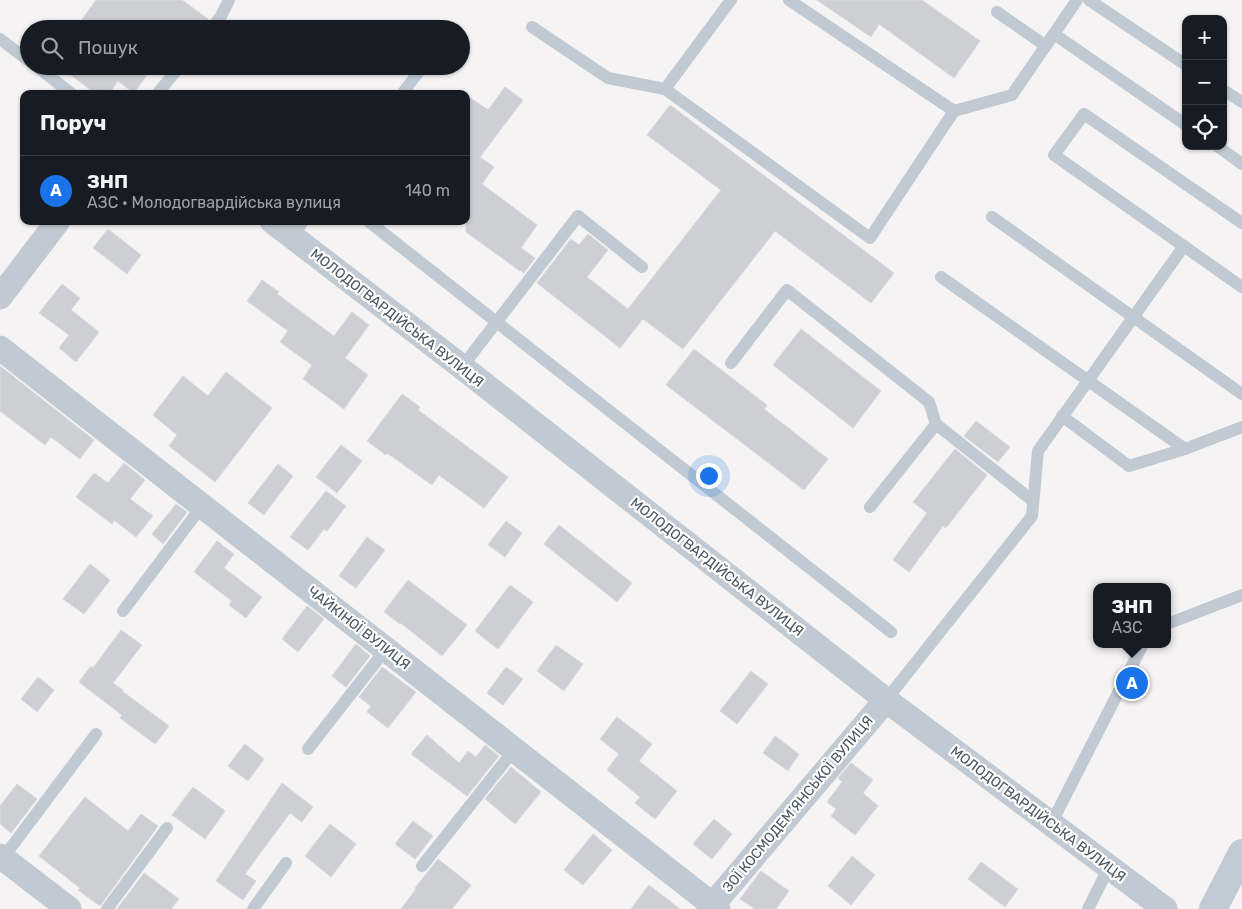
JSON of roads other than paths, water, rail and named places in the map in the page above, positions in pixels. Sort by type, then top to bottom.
[{"type":"main road","points":[[1213,909],[1242,853]]},
{"type":"street","points":[[0,297],[55,225]]},
{"type":"street","name":"МОЛОДОГВАРДІЙСЬКА ВУЛИЦЯ","points":[[285,225],[298,229],[462,368],[886,700],[1165,909]]},
{"type":"street","name":"ЧАЙКІНОЇ ВУЛИЦЯ","points":[[0,348],[386,649],[713,908]]},
{"type":"street","name":"ЗОЇ КОСМОДЕМ’ЯНСЬКОЇ ВУЛИЦЯ","points":[[713,908],[886,700]]},
{"type":"street","points":[[2,857],[69,909]]},
{"type":"lane","points":[[218,20],[229,0]]},
{"type":"lane","points":[[665,89],[731,0]]},
{"type":"lane","points":[[789,0],[954,111]]},
{"type":"lane","points":[[532,27],[608,78],[665,89],[870,238],[954,111],[1012,95],[1077,0]]},
{"type":"lane","points":[[1088,0],[1182,62]]},
{"type":"lane","points":[[997,12],[1046,46]]},
{"type":"lane","points":[[1054,34],[1182,122]]},
{"type":"lane","points":[[0,39],[20,54]]},
{"type":"lane","points":[[48,75],[67,90]]},
{"type":"lane","points":[[160,90],[173,75]]},
{"type":"lane","points":[[405,90],[416,75]]},
{"type":"lane","points":[[1227,93],[1242,102]]},
{"type":"lane","points":[[1242,223],[1084,114],[1054,155],[1242,286]]},
{"type":"lane","points":[[1223,150],[1242,164]]},
{"type":"lane","points":[[462,368],[578,216],[642,267]]},
{"type":"lane","points":[[992,217],[1242,394]]},
{"type":"lane","points":[[373,225],[891,632]]},
{"type":"lane","points":[[886,700],[1032,516],[1038,451],[1184,246]]},
{"type":"lane","points":[[940,277],[1185,449]]},
{"type":"lane","points":[[731,363],[787,290],[929,402],[936,424],[1033,502]]},
{"type":"lane","points":[[1062,416],[1129,466],[1185,449],[1242,427]]},
{"type":"lane","points":[[870,507],[936,424]]},
{"type":"lane","points":[[123,611],[202,506]]},
{"type":"lane","points":[[1171,622],[1242,595]]},
{"type":"lane","points":[[1051,824],[1141,648]]},
{"type":"lane","points":[[308,749],[386,649]]},
{"type":"lane","points":[[2,857],[96,734]]},
{"type":"lane","points":[[422,866],[514,750]]},
{"type":"lane","points":[[107,909],[167,828]]},
{"type":"lane","points":[[253,909],[286,863]]},
{"type":"lane","points":[[1088,909],[1109,867]]},
{"type":"place","name":"ЗНП","points":[[1132,683]]}]
